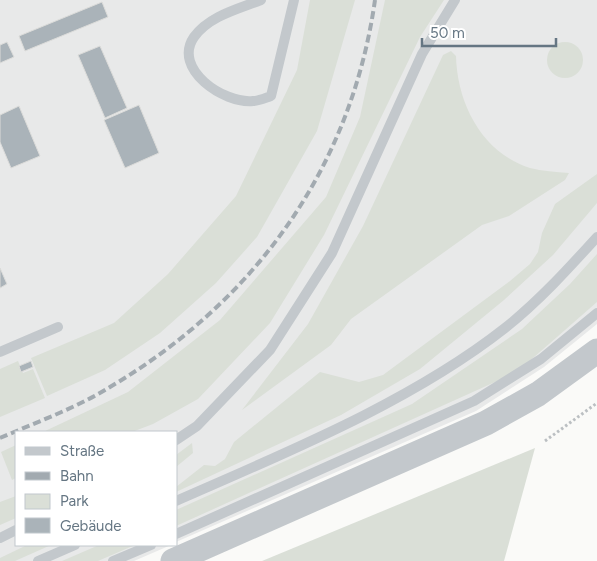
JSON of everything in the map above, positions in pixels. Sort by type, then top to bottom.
[{"type":"street","points":[[173,561],[486,422],[538,394],[597,351]]},
{"type":"lane","points":[[261,0],[210,21],[194,38],[189,58],[198,79],[234,98],[252,102],[271,96],[294,0]]},
{"type":"lane","points":[[178,439],[197,426],[270,350],[332,253],[422,54],[455,0]]},
{"type":"lane","points":[[178,500],[304,445],[439,372],[504,328],[548,291],[597,237]]},
{"type":"lane","points":[[178,533],[474,401],[541,359],[597,312]]},
{"type":"lane","points":[[0,352],[58,327]]},
{"type":"lane","points":[[0,538],[15,530]]},
{"type":"lane","points":[[38,561],[73,546]]},
{"type":"lane","points":[[114,561],[149,546]]},
{"type":"path","points":[[545,441],[597,404]]},
{"type":"shaded area","points":[[0,0],[597,0],[597,324],[544,367],[476,411],[178,541],[178,431],[15,431],[15,546],[169,546],[134,561],[0,561]]},
{"type":"green space","points":[[310,0],[355,0],[317,131],[257,237],[216,283],[160,333],[105,370],[47,396],[31,358],[114,323],[168,274],[236,196],[297,70]]},
{"type":"green space","points":[[385,0],[444,0],[420,37],[324,235],[270,323],[198,399],[153,424],[135,431],[45,431],[128,392],[220,320],[326,197],[360,117]]},
{"type":"green space","points":[[565,42],[572,43],[578,47],[582,53],[582,67],[578,73],[572,77],[565,78],[558,77],[552,73],[548,67],[547,60],[548,53],[552,47],[558,43]]},
{"type":"green space","points":[[451,51],[456,56],[457,74],[467,108],[475,124],[486,138],[498,151],[513,161],[544,171],[569,173],[565,180],[509,216],[482,225],[351,319],[331,345],[242,410],[308,324],[363,226],[443,55]]},
{"type":"green space","points":[[597,174],[597,203],[553,255],[504,300],[420,369],[341,415],[178,491],[178,485],[204,465],[215,466],[225,459],[234,442],[320,372],[359,382],[383,375],[510,281],[530,264],[538,252],[542,233],[555,204]]},
{"type":"green space","points":[[597,254],[597,302],[517,372],[178,525],[178,509],[412,404],[522,329],[570,284]]},
{"type":"green space","points":[[18,361],[23,373],[33,369],[45,398],[0,417],[0,369]]},
{"type":"green space","points":[[192,443],[193,453],[178,465],[178,454]]},
{"type":"green space","points":[[15,445],[15,478],[12,480],[1,452]]},
{"type":"green space","points":[[535,448],[504,561],[262,561]]},
{"type":"green space","points":[[15,496],[15,518],[0,525],[0,502]]},
{"type":"green space","points":[[25,546],[49,546],[15,561],[0,561],[0,558]]},
{"type":"green space","points":[[97,546],[133,546],[98,561],[62,561]]},
{"type":"building","points":[[102,2],[108,17],[25,51],[19,36]]},
{"type":"building","points":[[7,42],[14,57],[0,63],[0,45]]},
{"type":"building","points":[[100,46],[127,108],[105,118],[78,55]]},
{"type":"building","points":[[139,105],[159,153],[125,168],[104,120]]},
{"type":"building","points":[[19,106],[40,156],[11,168],[0,142],[0,115]]},
{"type":"building","points":[[0,268],[7,284],[0,288]]},
{"type":"building","points":[[31,361],[33,367],[21,372],[19,366]]},
{"type":"railway","points":[[16,431],[84,402],[162,353],[209,314],[251,271],[288,225],[319,174],[344,120],[363,62],[375,0]]},
{"type":"railway","points":[[0,438],[15,432]]}]
